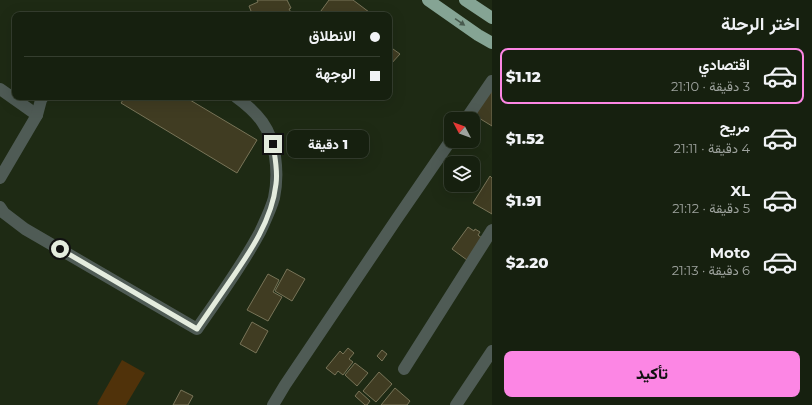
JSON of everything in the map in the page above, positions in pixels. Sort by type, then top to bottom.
[{"type":"highway","points":[[428,0],[492,43]]},
{"type":"highway","points":[[466,0],[492,18]]},
{"type":"street","points":[[471,112],[492,81]]},
{"type":"street","points":[[0,89],[12,98]]},
{"type":"street","points":[[15,100],[36,115]]},
{"type":"street","points":[[0,178],[36,115],[41,100]]},
{"type":"street","points":[[0,207],[25,229],[197,329],[250,252],[264,224],[273,200],[276,183],[276,166],[273,144],[268,131],[259,118],[240,100]]},
{"type":"street","points":[[273,405],[316,338],[446,148]]},
{"type":"street","points":[[404,369],[492,230]]},
{"type":"street","points":[[456,405],[492,351]]},
{"type":"shaded area","points":[[122,360],[145,373],[126,405],[97,404]]},
{"type":"building","points":[[257,0],[287,0],[291,8],[289,9],[291,12],[250,12],[249,6],[258,2]]},
{"type":"building","points":[[329,0],[353,0],[369,12],[340,12],[320,12]]},
{"type":"building","points":[[393,49],[400,54],[392,63]]},
{"type":"building","points":[[492,88],[492,126],[480,119],[480,112],[476,112]]},
{"type":"building","points":[[123,100],[190,100],[257,140],[237,173],[121,103]]},
{"type":"building","points":[[490,176],[492,178],[492,214],[473,203]]},
{"type":"building","points":[[468,227],[474,231],[475,229],[480,232],[478,235],[483,239],[467,260],[452,249]]},
{"type":"building","points":[[287,269],[305,279],[292,301],[275,291]]},
{"type":"building","points":[[268,274],[279,280],[273,292],[282,297],[268,321],[247,310]]},
{"type":"building","points":[[252,322],[268,331],[256,353],[240,344]]},
{"type":"building","points":[[348,348],[354,353],[349,359],[353,362],[343,375],[338,371],[335,375],[326,368],[340,351],[343,354]]},
{"type":"building","points":[[382,350],[387,354],[382,361],[377,356]]},
{"type":"building","points":[[355,363],[368,373],[357,386],[345,375]]},
{"type":"building","points":[[379,372],[392,384],[376,402],[363,391]]},
{"type":"building","points":[[395,388],[410,401],[407,405],[381,405]]},
{"type":"building","points":[[181,390],[193,396],[188,405],[173,405]]},
{"type":"building","points":[[359,391],[370,401],[367,405],[355,396]]},
{"type":"route","points":[[60,249],[197,329],[250,252],[264,224],[273,200],[276,183],[276,166],[273,144]]}]
